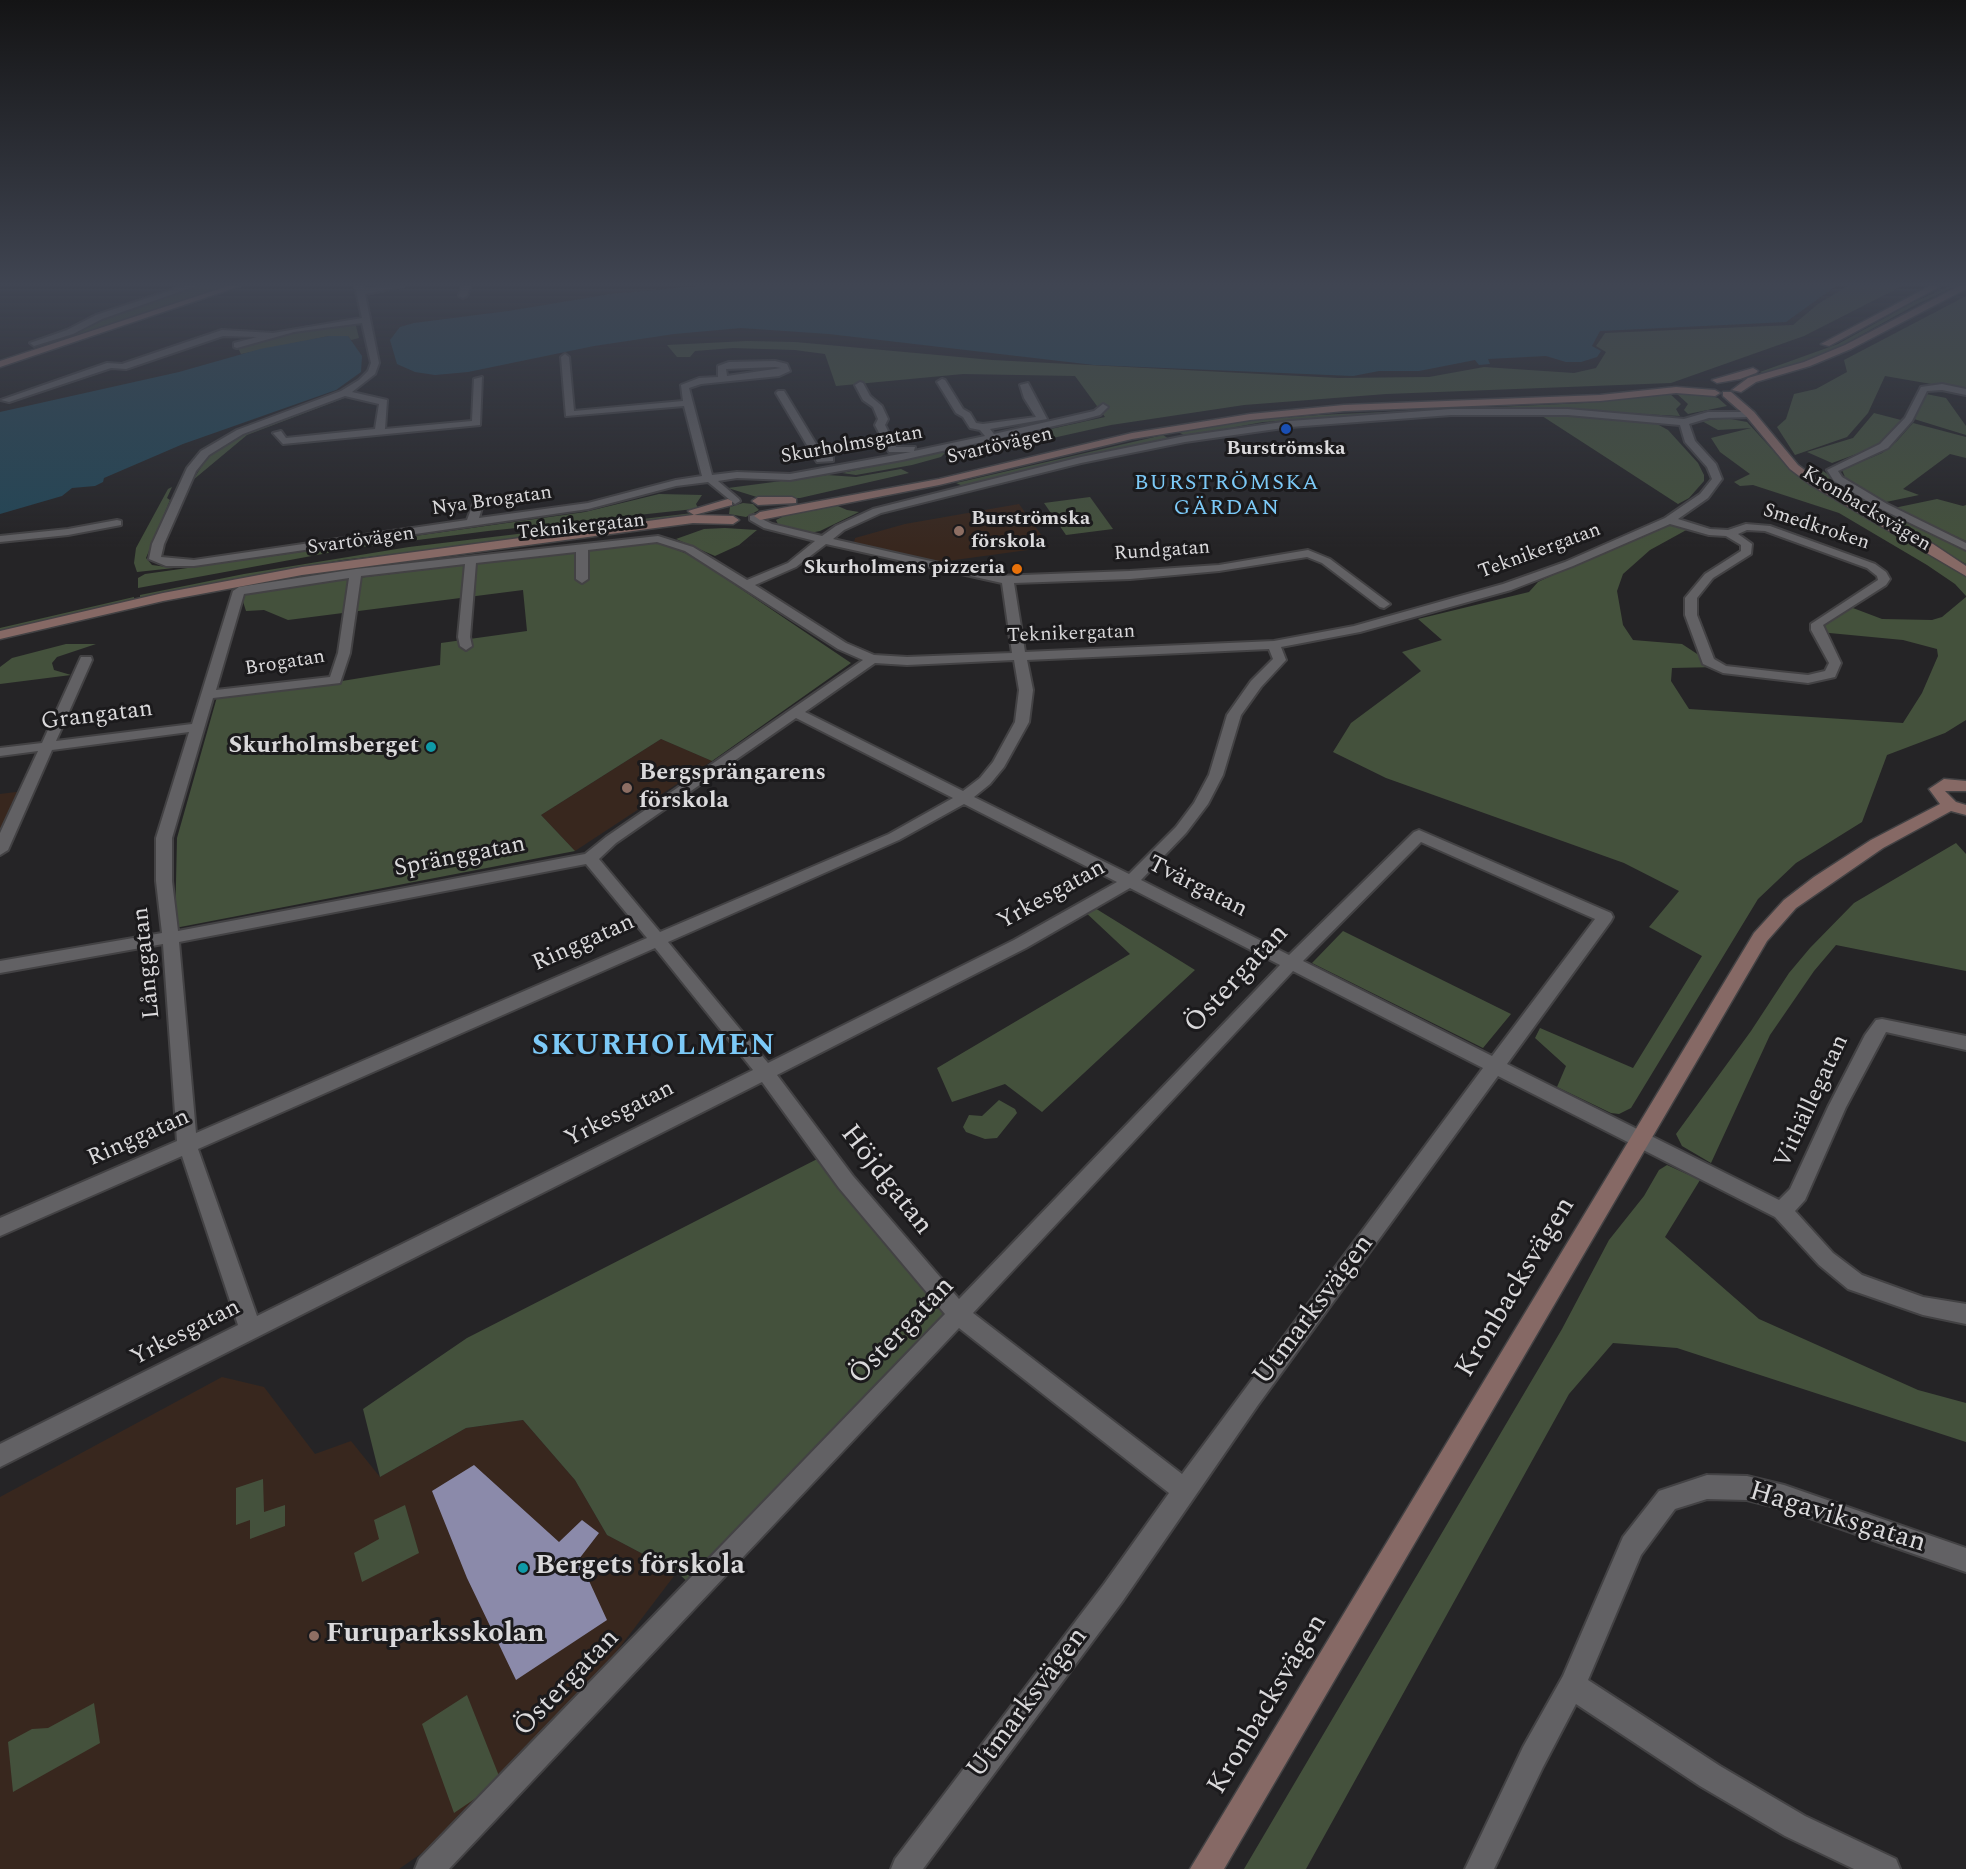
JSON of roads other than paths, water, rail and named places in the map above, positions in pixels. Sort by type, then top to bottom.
[{"type":"main road","name":"Svartövägen","points":[[161,592],[449,549],[599,533],[693,519],[733,520],[757,517],[939,482],[1132,436],[1239,418],[1344,408],[1600,398],[1748,373]]},
{"type":"main road","points":[[1727,394],[1752,380],[1776,373]]},
{"type":"main road","points":[[1750,414],[1747,399],[1750,388],[1780,373]]},
{"type":"main road","points":[[1714,393],[1700,389],[1704,380],[1732,384],[1737,390]]},
{"type":"main road","name":"Svartövägen","points":[[0,625],[384,547],[659,517],[732,502],[785,502],[807,499],[1119,429],[1226,411],[1342,400],[1664,389],[1727,394]]},
{"type":"main road","name":"Kronbacksvägen","points":[[1727,394],[1750,414],[1794,467],[1815,483],[1929,548],[1966,572]]},
{"type":"main road","points":[[757,517],[766,507],[758,501]]},
{"type":"main road","points":[[732,502],[722,507],[720,513],[733,520]]},
{"type":"main road","name":"Svartövägen","points":[[0,635],[113,602]]},
{"type":"main road","points":[[1966,786],[1951,784],[1937,789],[1939,797],[1950,805],[1966,810]]},
{"type":"main road","name":"Kronbacksvägen","points":[[1206,1869],[1752,951],[1773,921],[1790,904],[1840,867],[1950,805]]},
{"type":"street","points":[[6,400],[86,373]]},
{"type":"street","points":[[344,393],[362,382],[370,373]]},
{"type":"street","points":[[566,373],[569,414],[687,403]]},
{"type":"street","points":[[722,373],[723,379]]},
{"type":"street","points":[[732,502],[709,479],[687,403],[685,385],[777,373]]},
{"type":"street","points":[[278,433],[283,441],[477,423],[479,378]]},
{"type":"street","points":[[942,382],[959,411],[967,415],[974,426],[983,427],[1035,423],[1043,418],[1029,398],[1025,385]]},
{"type":"street","points":[[860,385],[884,419],[880,425],[893,450]]},
{"type":"street","points":[[1966,392],[1938,387],[1924,389],[1909,419],[1888,443],[1874,452],[1832,470],[1838,479],[1883,506],[1966,547]]},
{"type":"street","points":[[344,393],[384,402],[380,432]]},
{"type":"street","name":"Nya Brogatan","points":[[344,393],[240,432],[205,453],[190,470],[158,544],[155,559],[166,563],[194,563],[362,539],[580,507],[626,498],[676,483],[709,479]]},
{"type":"street","points":[[781,393],[821,460],[910,448],[917,454]]},
{"type":"street","name":"Skurholmsgatan","points":[[709,479],[737,475],[790,477],[834,470],[991,437],[1035,423],[1097,413],[1103,407]]},
{"type":"street","points":[[748,584],[792,566],[840,528],[859,518],[924,498],[1108,454],[1251,429],[1367,417],[1490,411],[1568,412],[1684,422],[1708,415],[1750,414]]},
{"type":"street","name":"Teknikergatan","points":[[239,591],[356,573],[649,540],[667,541],[690,549],[842,646],[872,659],[907,661],[1274,645],[1356,629],[1507,587],[1569,564],[1669,520],[1704,496],[1717,479],[1712,465],[1690,442],[1684,422]]},
{"type":"street","points":[[983,427],[991,437]]},
{"type":"street","points":[[829,459],[834,470]]},
{"type":"street","points":[[576,493],[580,507]]},
{"type":"street","points":[[472,523],[478,504]]},
{"type":"street","name":"Rundgatan","points":[[757,517],[768,526],[978,577],[1008,580],[1219,568],[1308,553],[1326,561],[1384,604]]},
{"type":"street","name":"Smedkroken","points":[[1669,520],[1702,531],[1730,533],[1746,526],[1766,528],[1871,566],[1882,574],[1884,579],[1882,582],[1816,624],[1817,630],[1834,657],[1835,667],[1830,674],[1808,679],[1723,669],[1708,662],[1691,615],[1691,598],[1709,576],[1747,552],[1746,544],[1730,533]]},
{"type":"street","points":[[0,539],[68,532],[117,523]]},
{"type":"street","points":[[362,525],[362,539]]},
{"type":"street","points":[[582,547],[582,579]]},
{"type":"street","points":[[466,646],[464,637],[471,560]]},
{"type":"street","name":"Brogatan","points":[[207,695],[335,680],[344,653],[356,573]]},
{"type":"street","name":"Ringgatan","points":[[0,1227],[894,837],[964,798],[985,781],[999,764],[1022,722],[1026,690],[1008,580]]},
{"type":"street","name":"Långgatan","points":[[239,591],[164,838],[164,881],[171,938],[187,1144],[251,1330]]},
{"type":"street","name":"Yrkesgatan","points":[[0,1456],[1020,944],[1131,881],[1181,830],[1206,794],[1216,775],[1234,715],[1256,684],[1280,660],[1274,645]]},
{"type":"street","points":[[591,858],[611,840],[872,659]]},
{"type":"street","points":[[0,850],[86,660]]},
{"type":"street","name":"Tvärgatan","points":[[796,713],[1131,881],[1556,1099],[1641,1138]]},
{"type":"street","name":"Grangatan","points":[[0,752],[199,727]]},
{"type":"street","name":"Östergatan","points":[[436,1866],[1291,963],[1419,836]]},
{"type":"street","name":"Utmarksvägen","points":[[905,1869],[1106,1602],[1250,1398],[1497,1067],[1605,917],[1419,836]]},
{"type":"street","name":"Spränggatan","points":[[0,967],[171,938],[591,858]]},
{"type":"street","name":"Höjdgatan","points":[[591,858],[765,1072],[846,1182],[959,1315],[1185,1491]]},
{"type":"street","name":"Vithällegatan","points":[[1782,1211],[1798,1194],[1837,1107],[1874,1035],[1882,1025],[1966,1042]]},
{"type":"street","points":[[1641,1138],[1782,1211],[1826,1259],[1855,1282],[1923,1306],[1966,1314]]},
{"type":"street","name":"Hagaviksgatan","points":[[1479,1869],[1533,1757],[1572,1685],[1632,1546],[1666,1499],[1707,1487],[1747,1488],[1784,1497],[1966,1560]]},
{"type":"street","points":[[1572,1685],[1710,1776],[1795,1826],[1886,1869]]},
{"type":"water","points":[[174,373],[359,373],[336,390],[183,444],[104,478],[103,482],[95,486],[72,488],[62,496],[0,514],[0,412]]},
{"type":"water","points":[[423,373],[455,373],[435,375]]},
{"type":"water","points":[[1288,373],[1367,373],[1353,376]]},
{"type":"place","name":"Burströmska","points":[[1286,429]]},
{"type":"place","name":"Burströmska förskola","points":[[959,531]]},
{"type":"place","name":"Skurholmens pizzeria","points":[[1017,569]]},
{"type":"place","name":"Skurholmsberget","points":[[431,747]]},
{"type":"place","name":"Bergsprängarens förskola","points":[[627,788]]},
{"type":"place","name":"Bergets förskola","points":[[523,1568]]},
{"type":"place","name":"Furuparksskolan","points":[[314,1636]]},
{"type":"district","name":"BURSTRÖMSKA GÄRDAN","points":[[1227,498]]},
{"type":"district","name":"SKURHOLMEN","points":[[654,1048]]}]
